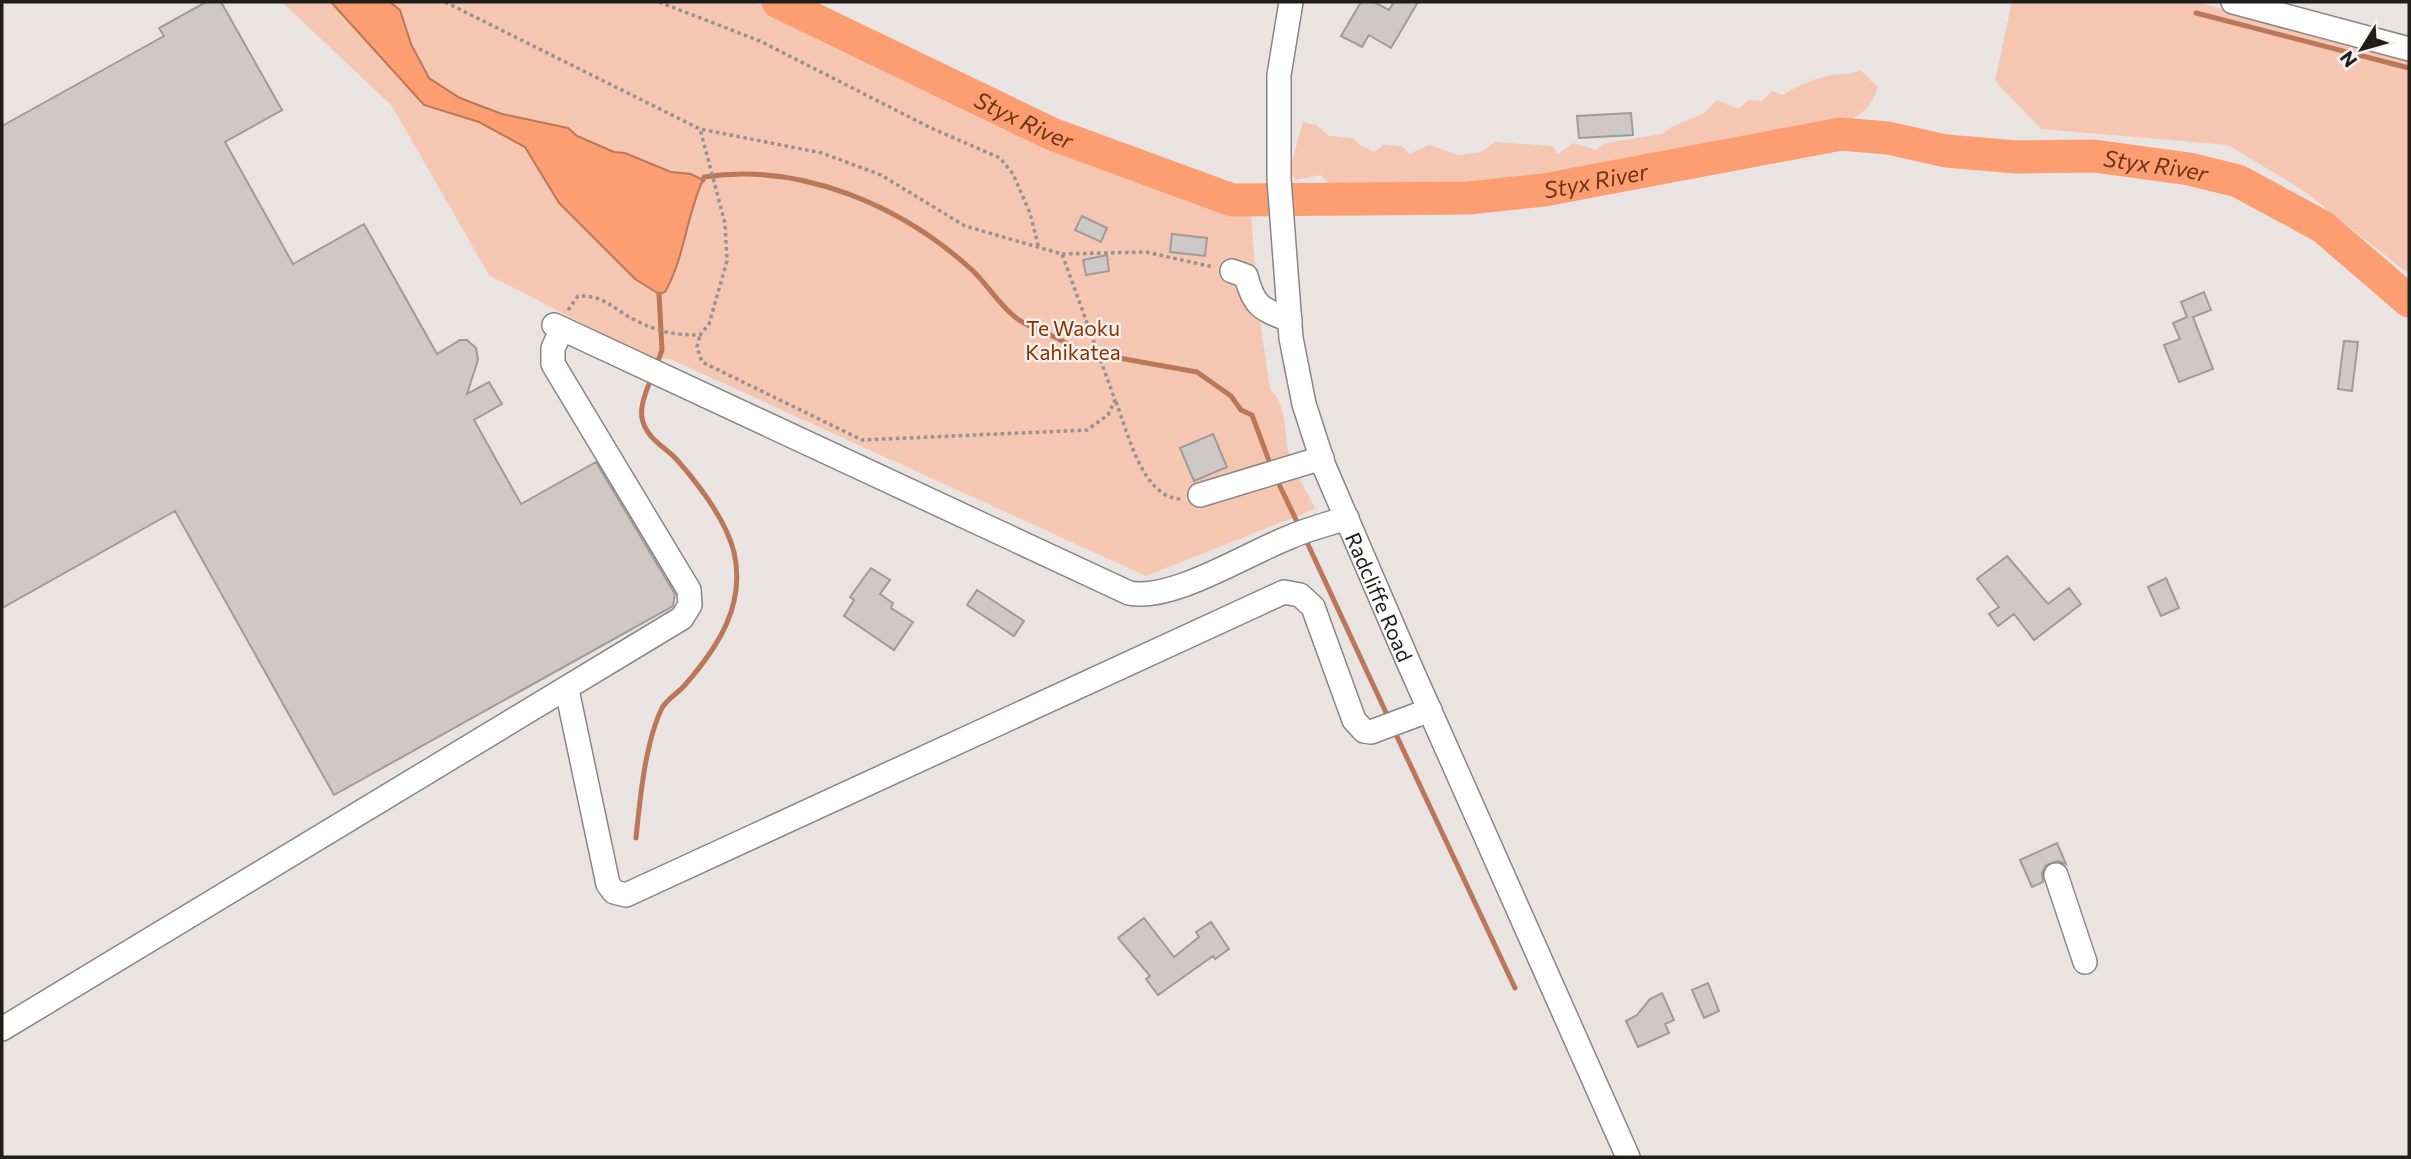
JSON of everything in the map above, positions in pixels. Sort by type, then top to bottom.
[{"type":"street","name":"Radcliffe Road","points":[[1291,2],[1279,75],[1279,178],[1297,373],[1322,458],[1347,518],[1628,1157]]},
{"type":"street","points":[[2233,2],[2409,49]]},
{"type":"street","points":[[1232,271],[1246,275],[1251,294],[1261,309],[1290,320]]},
{"type":"street","points":[[2,1028],[567,690],[682,618],[690,605],[689,590],[590,429],[554,364],[553,348],[558,327],[1129,593],[1143,596],[1167,591],[1300,533],[1347,518]]},
{"type":"street","points":[[1200,495],[1322,458]]},
{"type":"street","points":[[567,690],[608,884],[614,892],[626,895],[1284,592],[1300,595],[1313,607],[1359,727],[1371,732],[1430,710]]},
{"type":"street","points":[[2056,875],[2085,962]]},
{"type":"path","points":[[445,2],[700,129],[822,153],[881,175],[965,226],[1062,254],[1146,252],[1232,271]]},
{"type":"path","points":[[659,2],[760,41],[921,123],[1000,158],[1013,174],[1030,213],[1039,249]]},
{"type":"path","points":[[700,129],[725,223],[727,261],[709,324],[700,335],[697,347],[702,362],[862,440],[983,437],[1087,429],[1108,415],[1115,400]]},
{"type":"path","points":[[1062,254],[1147,480],[1171,499],[1200,495]]},
{"type":"path","points":[[558,327],[570,304],[578,296],[596,296],[634,320],[662,332],[700,335]]},
{"type":"green space","name":"Te Waoku Kahikatea","points":[[282,2],[755,2],[1251,213],[1258,308],[1270,389],[1280,403],[1291,460],[1315,509],[1146,576],[670,359],[651,359],[489,275],[392,106]]},
{"type":"green space","points":[[2012,2],[2196,2],[2409,59],[2409,274],[2304,191],[2228,145],[2041,129],[1995,81]]},
{"type":"green space","points":[[1860,70],[1878,87],[1871,103],[1863,111],[1814,148],[1792,136],[1787,138],[1782,157],[1744,168],[1737,158],[1725,162],[1697,154],[1594,168],[1581,182],[1560,188],[1539,186],[1526,194],[1495,203],[1467,188],[1449,200],[1426,207],[1412,205],[1382,192],[1342,190],[1321,175],[1296,180],[1289,172],[1303,122],[1316,125],[1329,136],[1353,138],[1361,146],[1374,152],[1384,145],[1402,146],[1410,154],[1429,145],[1458,155],[1481,152],[1495,142],[1553,146],[1557,154],[1574,143],[1596,150],[1606,143],[1662,134],[1673,126],[1703,114],[1717,100],[1738,109],[1749,100],[1762,101],[1772,91],[1783,95],[1813,80]]},
{"type":"shaded area","points":[[331,2],[390,2],[400,10],[411,44],[429,78],[460,98],[502,114],[568,128],[577,136],[614,152],[625,153],[671,172],[691,174],[703,180],[677,265],[665,292],[659,294],[635,279],[559,203],[525,147],[479,122],[424,105]]},
{"type":"building","points":[[206,2],[221,2],[282,110],[225,142],[293,264],[364,224],[437,354],[460,340],[467,340],[476,348],[478,360],[467,394],[489,382],[502,404],[474,420],[521,504],[596,462],[675,594],[673,606],[334,795],[175,511],[2,608],[2,126],[164,36],[159,28]]},
{"type":"building","points":[[1361,2],[1374,2],[1389,10],[1394,2],[1418,2],[1391,48],[1369,35],[1362,47],[1341,36]]},
{"type":"building","points":[[1631,113],[1633,135],[1579,138],[1577,116]]},
{"type":"building","points":[[1082,216],[1107,228],[1101,242],[1075,230]]},
{"type":"building","points":[[1172,234],[1207,238],[1205,256],[1170,252]]},
{"type":"building","points":[[1107,255],[1109,271],[1086,275],[1083,260]]},
{"type":"building","points":[[2204,292],[2211,310],[2193,317],[2213,369],[2179,382],[2164,345],[2180,339],[2173,323],[2187,317],[2181,302]]},
{"type":"building","points":[[2344,341],[2358,342],[2352,391],[2338,389]]},
{"type":"building","points":[[1213,434],[1227,467],[1194,481],[1180,448]]},
{"type":"building","points":[[2007,556],[2048,604],[2069,588],[2081,604],[2034,640],[2014,614],[1998,626],[1989,614],[1999,607],[1977,579]]},
{"type":"building","points":[[871,568],[890,580],[880,594],[893,603],[891,608],[913,622],[894,650],[844,616],[854,600],[850,597]]},
{"type":"building","points":[[2166,578],[2179,608],[2161,616],[2148,587]]},
{"type":"building","points":[[977,590],[1024,621],[1014,636],[967,605]]},
{"type":"building","points":[[2057,843],[2066,864],[2058,861],[2046,865],[2042,873],[2043,882],[2032,887],[2020,860]]},
{"type":"building","points":[[1144,918],[1174,957],[1199,937],[1196,932],[1211,922],[1229,949],[1215,959],[1213,956],[1158,995],[1146,979],[1150,976],[1118,938]]},
{"type":"building","points":[[1708,983],[1719,1011],[1704,1018],[1692,990]]},
{"type":"building","points":[[1662,993],[1674,1020],[1665,1024],[1669,1033],[1638,1047],[1626,1021],[1637,1015],[1650,999]]},
{"type":"waterway","name":"Styx River","points":[[778,2],[1052,134],[1232,200],[1469,198],[1544,190],[1841,134],[1888,138],[1946,151],[2017,157],[2094,156],[2189,169],[2238,181],[2323,227],[2409,301]]},
{"type":"waterway","points":[[2196,13],[2409,68]]},
{"type":"waterway","points":[[703,180],[704,177],[740,174],[777,176],[813,183],[882,208],[944,247],[972,270],[1019,320],[1061,340],[1074,350],[1197,372],[1231,396],[1241,410],[1252,415],[1272,469]]},
{"type":"waterway","points":[[656,367],[662,350],[659,294]]},
{"type":"waterway","points":[[636,838],[644,772],[656,722],[664,705],[685,685],[718,640],[732,607],[737,571],[730,540],[711,504],[678,461],[646,429],[642,411],[652,376]]},
{"type":"waterway","points":[[1276,478],[1299,526]]},
{"type":"waterway","points":[[1305,538],[1389,719]]},
{"type":"waterway","points":[[1393,728],[1515,988]]}]
